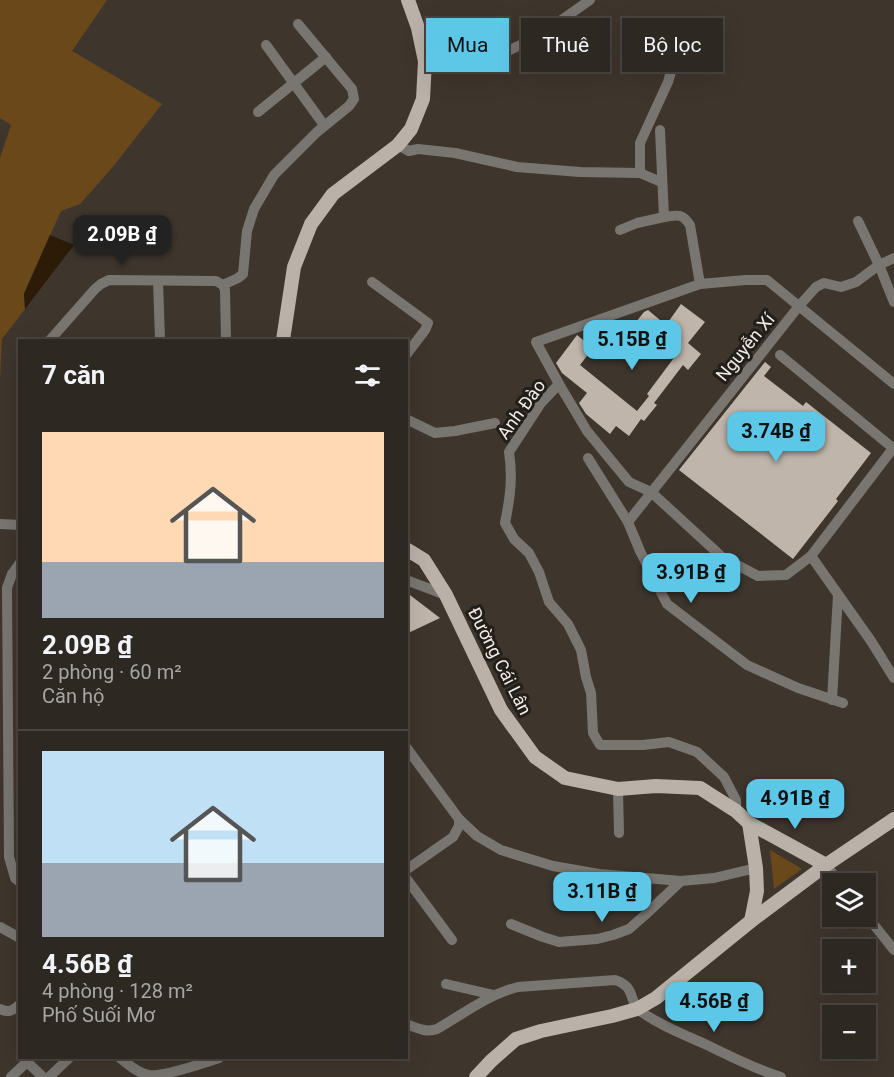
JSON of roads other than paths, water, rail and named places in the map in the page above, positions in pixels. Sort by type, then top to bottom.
[{"type":"main road","points":[[284,339],[294,267],[311,224],[333,194],[398,146],[411,129],[423,99],[425,61],[418,28],[408,0]]},
{"type":"main road","name":"Đường Cái Lân","points":[[408,550],[424,560],[446,594],[501,710],[535,757],[565,778],[618,789],[656,786],[699,788],[736,811],[749,823],[826,865]]},
{"type":"main road","points":[[476,1077],[516,1039],[637,1009],[656,998],[751,921],[826,865],[894,819]]},
{"type":"main road","points":[[749,823],[757,891],[751,921]]},
{"type":"street","points":[[425,61],[506,51],[536,38],[590,0]]},
{"type":"street","points":[[223,285],[243,274],[247,231],[254,209],[274,175],[324,125],[349,106],[354,99],[352,89],[298,24]]},
{"type":"street","points":[[266,45],[324,125]]},
{"type":"street","points":[[258,112],[326,57]]},
{"type":"street","points":[[640,173],[640,143],[671,72]]},
{"type":"street","points":[[660,130],[664,217]]},
{"type":"street","points":[[398,146],[409,151],[418,149],[454,153],[517,167],[580,172],[640,173],[662,182]]},
{"type":"street","points":[[620,230],[637,223],[664,217],[679,215],[685,218],[690,225],[700,284]]},
{"type":"street","points":[[858,221],[894,302]]},
{"type":"street","name":"Nguyễn Xí","points":[[628,522],[816,287],[824,283],[841,286],[856,282],[879,265],[894,258]]},
{"type":"street","points":[[51,339],[101,284],[109,280],[158,280],[216,281],[223,285],[226,339]]},
{"type":"street","points":[[158,280],[160,339]]},
{"type":"street","name":"Anh Đào","points":[[736,811],[736,800],[724,777],[697,752],[669,742],[643,745],[600,745],[592,733],[591,693],[581,650],[568,624],[549,602],[529,553],[514,539],[505,523],[512,471],[509,452],[541,403],[559,384],[536,342],[700,284],[767,280],[894,384]]},
{"type":"street","points":[[372,282],[428,323],[408,352]]},
{"type":"street","points":[[559,384],[587,431],[629,482],[651,492],[722,557],[758,576],[786,575],[811,556],[894,448],[780,355]]},
{"type":"street","points":[[408,420],[435,433],[495,423]]},
{"type":"street","points":[[588,458],[628,522],[667,604],[747,665],[798,688],[837,701],[838,595]]},
{"type":"street","points":[[0,524],[18,525]]},
{"type":"street","points":[[811,556],[894,678]]},
{"type":"street","points":[[18,566],[9,581],[7,600],[9,857],[15,878],[18,880]]},
{"type":"street","points":[[408,581],[446,594]]},
{"type":"street","points":[[408,750],[459,819],[477,836],[501,850],[553,866],[599,874],[681,881],[714,878],[756,868]]},
{"type":"street","points":[[618,789],[619,833]]},
{"type":"street","points":[[408,869],[453,837],[459,826],[459,819]]},
{"type":"street","points":[[826,865],[832,873]]},
{"type":"street","points":[[408,881],[452,940]]},
{"type":"street","points":[[512,924],[559,942],[605,937],[629,929],[681,881]]},
{"type":"street","points":[[0,927],[18,937]]},
{"type":"street","points":[[876,927],[894,950]]},
{"type":"street","points":[[408,1025],[424,1031],[437,1029],[494,995],[518,987],[615,980],[629,988],[637,1009],[667,1027],[764,1072],[781,1077]]},
{"type":"street","points":[[446,984],[494,995]]},
{"type":"street","points":[[0,1010],[12,1011],[18,1006]]},
{"type":"street","points":[[49,1077],[68,1059]]},
{"type":"street","points":[[121,1059],[139,1072],[150,1076],[216,1059]]},
{"type":"street","points":[[11,1077],[27,1062],[43,1077]]}]
